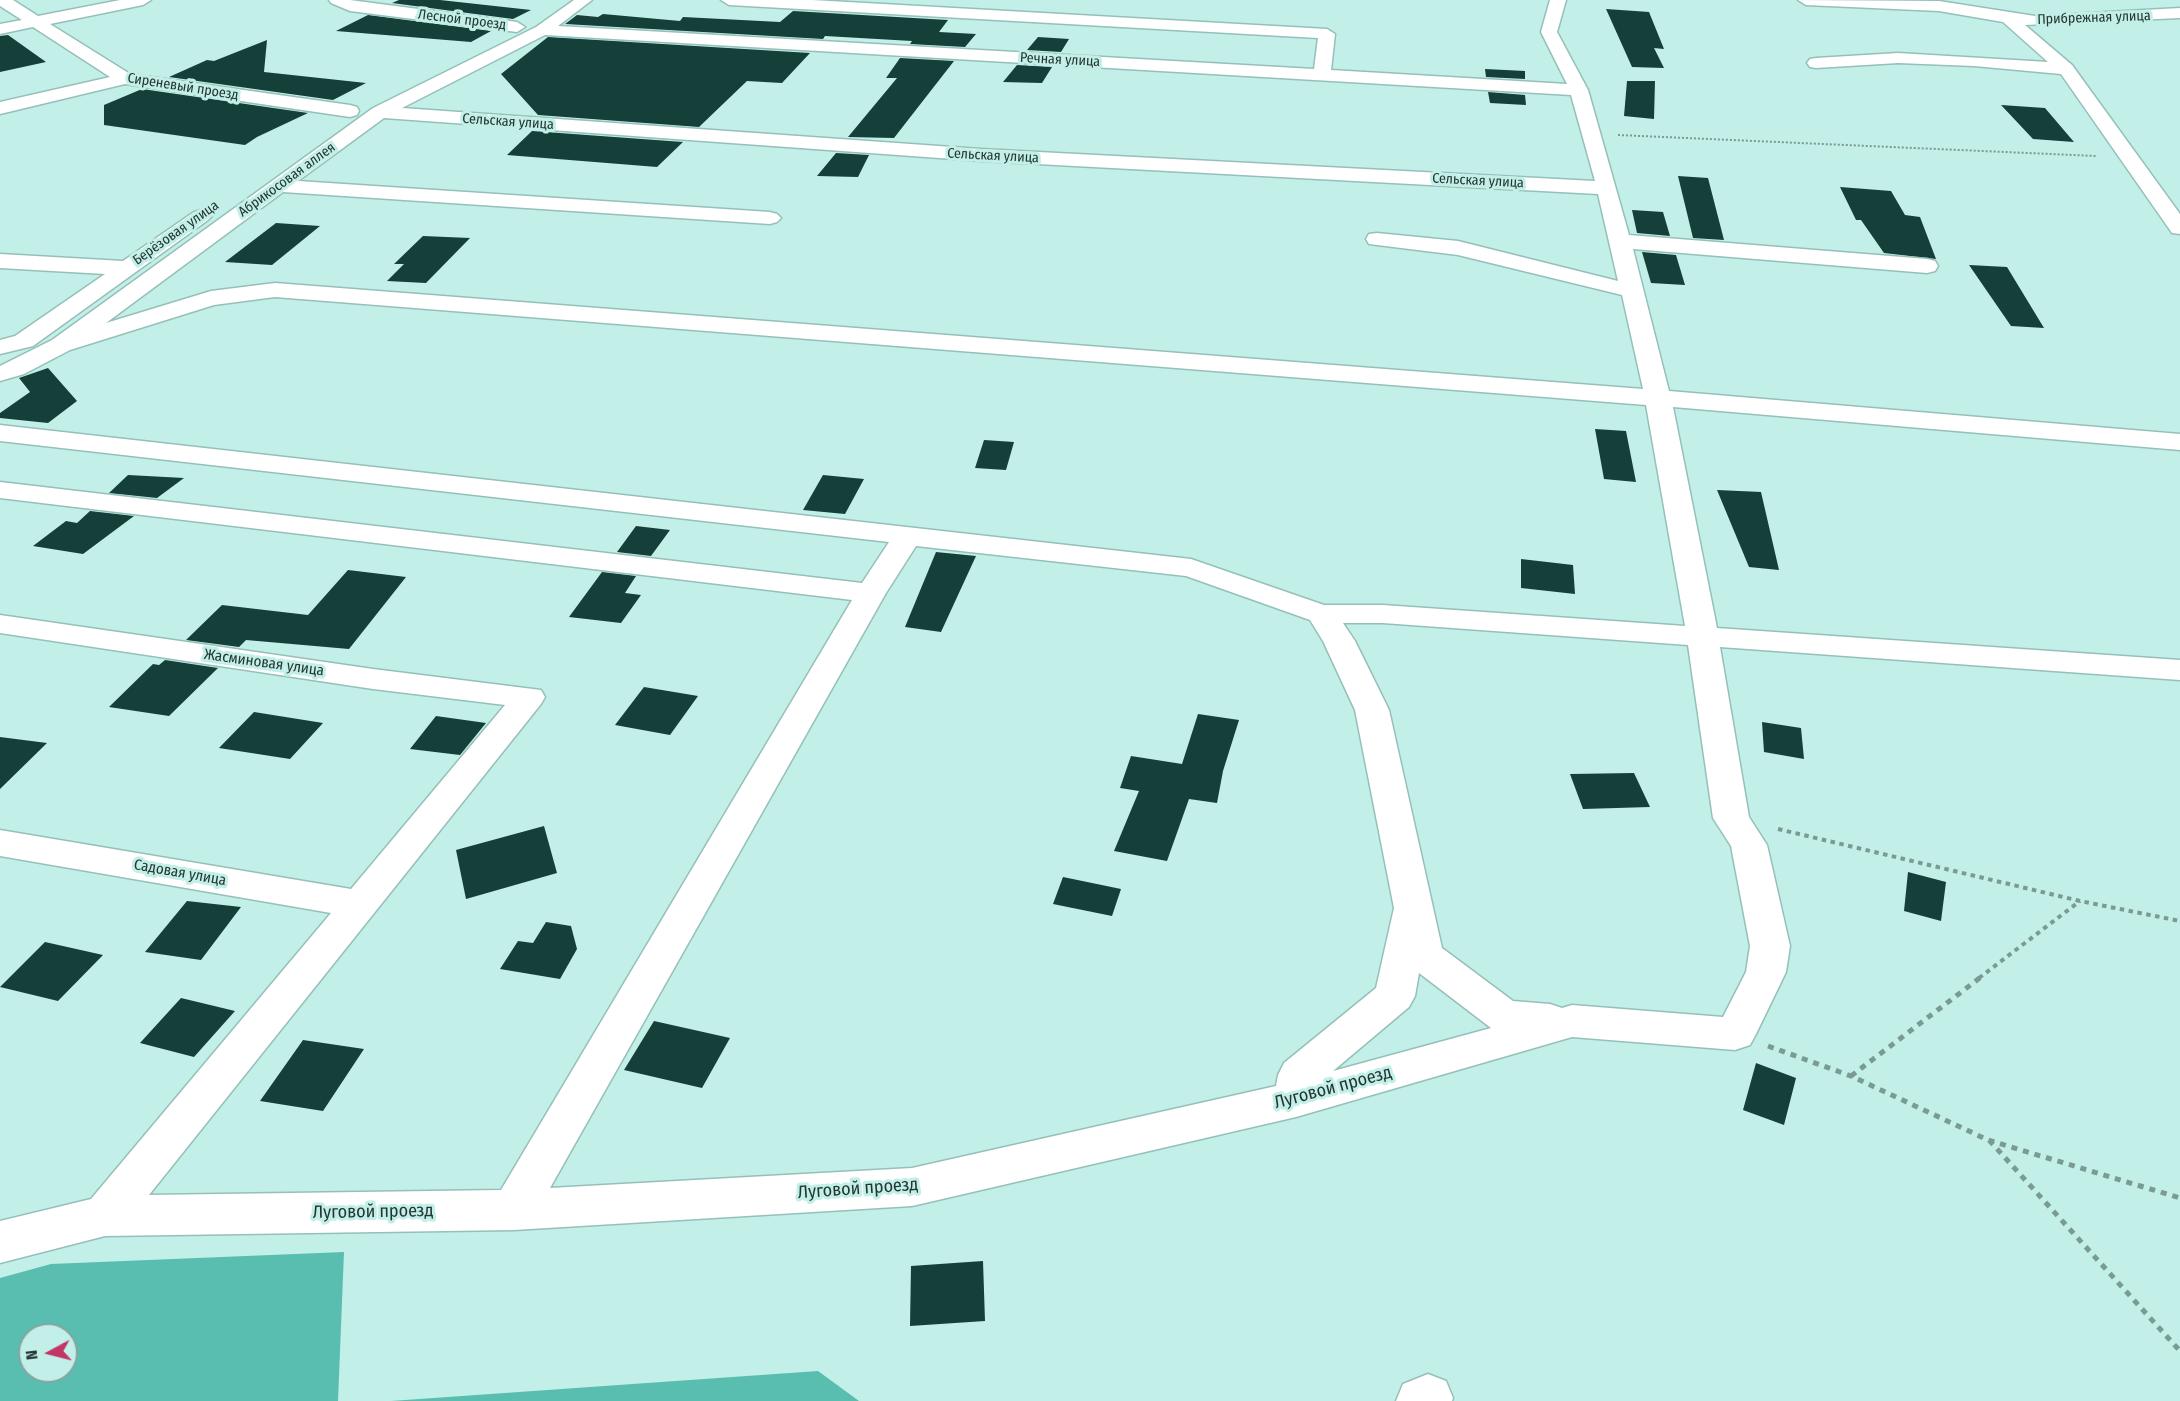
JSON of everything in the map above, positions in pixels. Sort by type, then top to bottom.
[{"type":"street","name":"Сиреневый проезд","points":[[2,0],[125,79],[350,111],[275,176]]},
{"type":"street","points":[[0,29],[143,0]]},
{"type":"street","name":"Лесной проезд","points":[[337,0],[350,6],[517,27]]},
{"type":"street","name":"Абрикосовая аллея","points":[[0,374],[15,369],[60,345],[275,176],[380,112],[542,30],[584,0]]},
{"type":"street","points":[[729,0],[1328,34],[1322,76]]},
{"type":"street","points":[[1558,0],[1549,32],[1579,90],[1607,188],[1658,398],[1703,637],[1731,818],[1749,845],[1770,946],[1766,972],[1735,1034]]},
{"type":"street","name":"Прибрежная улица","points":[[1806,0],[1939,6],[2035,21],[2180,14]]},
{"type":"street","points":[[1964,0],[1978,13]]},
{"type":"street","points":[[2008,18],[2066,69],[2127,157],[2178,222]]},
{"type":"street","name":"Речная улица","points":[[542,30],[1579,90]]},
{"type":"street","points":[[1816,63],[1898,58],[1974,61],[2066,69]]},
{"type":"street","points":[[0,108],[125,79]]},
{"type":"street","name":"Сельская улица","points":[[380,112],[981,155],[1607,188]]},
{"type":"street","points":[[275,176],[770,218]]},
{"type":"street","name":"Берёзовая улица","points":[[0,347],[24,341],[214,207]]},
{"type":"street","points":[[1377,240],[1458,248],[1632,291]]},
{"type":"street","points":[[1620,241],[1927,266]]},
{"type":"street","points":[[0,261],[126,268]]},
{"type":"street","points":[[60,345],[210,298],[275,290],[1658,398],[2180,442]]},
{"type":"street","points":[[0,433],[1191,568],[1321,614],[1383,614],[2180,670]]},
{"type":"street","points":[[0,490],[871,593]]},
{"type":"street","points":[[514,1210],[871,593],[907,537]]},
{"type":"street","points":[[1321,614],[1339,641],[1372,710],[1424,955],[1504,1016],[1572,1022]]},
{"type":"street","name":"Жасминовая улица","points":[[0,624],[373,680],[529,697],[360,904]]},
{"type":"street","name":"Садовая улица","points":[[0,843],[360,904]]},
{"type":"street","points":[[105,1216],[360,904]]},
{"type":"street","points":[[1296,1099],[1299,1075],[1395,996],[1413,908]]},
{"type":"street","name":"Луговой проезд","points":[[0,1242],[105,1216],[514,1210],[912,1187],[1296,1099],[1572,1022],[1735,1034]]},
{"type":"path","points":[[1591,133],[2127,157]]},
{"type":"path","points":[[1731,818],[2080,901],[2180,921]]},
{"type":"path","points":[[1851,1076],[2080,901]]},
{"type":"path","points":[[1735,1034],[1851,1076],[1988,1140],[2180,1198]]},
{"type":"path","points":[[1988,1140],[2180,1351]]},
{"type":"green space","points":[[344,1252],[338,1401],[0,1401],[0,1278],[51,1264]]},
{"type":"green space","points":[[818,1371],[859,1401],[391,1401]]},
{"type":"building","points":[[399,0],[440,0],[531,10],[513,19],[392,3]]},
{"type":"building","points":[[1606,9],[1649,12],[1664,49],[1654,48],[1664,68],[1632,67]]},
{"type":"building","points":[[793,11],[948,20],[939,32],[976,34],[965,47],[910,44],[912,41],[825,36],[823,39],[565,24],[577,15],[598,17],[603,14],[680,21],[683,17],[780,22]]},
{"type":"building","points":[[368,15],[491,31],[471,42],[336,31]]},
{"type":"building","points":[[8,35],[46,62],[0,72],[0,36]]},
{"type":"building","points":[[548,37],[810,53],[782,83],[747,81],[699,127],[538,115],[501,74]]},
{"type":"building","points":[[1038,37],[1069,39],[1061,52],[1027,50]]},
{"type":"building","points":[[267,40],[264,72],[366,83],[333,100],[169,77],[207,60],[214,61]]},
{"type":"building","points":[[900,58],[954,61],[894,138],[848,137],[897,78],[886,78]]},
{"type":"building","points":[[1017,65],[1052,67],[1042,83],[1003,82]]},
{"type":"building","points":[[1485,69],[1525,71],[1525,79],[1486,77]]},
{"type":"building","points":[[1627,81],[1655,81],[1654,119],[1624,116]]},
{"type":"building","points":[[142,89],[308,113],[245,145],[104,125],[104,105]]},
{"type":"building","points":[[1488,92],[1525,95],[1526,105],[1490,103]]},
{"type":"building","points":[[2001,105],[2045,108],[2074,142],[2033,139]]},
{"type":"building","points":[[532,131],[683,142],[657,167],[507,155]]},
{"type":"building","points":[[836,153],[869,155],[858,177],[817,176]]},
{"type":"building","points":[[1678,176],[1708,178],[1724,240],[1693,238]]},
{"type":"building","points":[[1840,187],[1891,191],[1905,215],[1920,217],[1936,259],[1884,253],[1861,220],[1856,220]]},
{"type":"building","points":[[1632,210],[1663,212],[1670,236],[1637,233]]},
{"type":"building","points":[[276,223],[320,226],[272,265],[225,262]]},
{"type":"building","points":[[423,236],[470,238],[426,283],[387,281],[404,264],[394,264]]},
{"type":"building","points":[[1642,252],[1676,255],[1685,285],[1651,283]]},
{"type":"building","points":[[1969,265],[2007,267],[2044,328],[2011,326]]},
{"type":"building","points":[[48,368],[77,401],[48,423],[0,418],[0,413],[30,392],[19,378]]},
{"type":"building","points":[[1595,429],[1626,431],[1636,482],[1604,479]]},
{"type":"building","points":[[984,440],[1014,442],[1006,470],[975,468]]},
{"type":"building","points":[[128,475],[184,478],[157,498],[109,493]]},
{"type":"building","points":[[823,475],[864,479],[845,514],[803,510]]},
{"type":"building","points":[[1717,490],[1761,492],[1779,570],[1749,567]]},
{"type":"building","points":[[90,511],[134,516],[83,554],[33,546],[66,521],[77,523]]},
{"type":"building","points":[[636,526],[670,530],[651,556],[617,552]]},
{"type":"building","points":[[936,552],[976,556],[941,632],[905,627]]},
{"type":"building","points":[[1521,559],[1573,565],[1575,594],[1521,588]]},
{"type":"building","points":[[348,570],[406,577],[349,649],[246,640],[239,647],[186,640],[222,605],[308,615]]},
{"type":"building","points":[[602,572],[636,576],[625,593],[641,595],[621,623],[569,617]]},
{"type":"building","points":[[165,660],[218,668],[169,716],[109,707],[153,664],[159,665]]},
{"type":"building","points":[[644,687],[698,696],[670,735],[615,725]]},
{"type":"building","points":[[254,712],[323,723],[290,759],[219,748]]},
{"type":"building","points":[[1198,714],[1239,720],[1223,771],[1217,803],[1189,799],[1167,861],[1114,851],[1139,791],[1120,788],[1131,756],[1182,764]]},
{"type":"building","points":[[436,716],[486,723],[460,755],[410,749]]},
{"type":"building","points":[[1762,722],[1801,728],[1804,759],[1764,752]]},
{"type":"building","points":[[0,737],[47,743],[0,789]]},
{"type":"building","points":[[1634,773],[1650,807],[1583,809],[1570,774]]},
{"type":"building","points":[[544,826],[557,873],[466,899],[456,850]]},
{"type":"building","points":[[1908,872],[1946,882],[1941,921],[1904,911]]},
{"type":"building","points":[[1063,877],[1121,889],[1112,916],[1053,904]]},
{"type":"building","points":[[187,901],[241,907],[201,960],[145,952]]},
{"type":"building","points":[[546,922],[571,926],[577,949],[560,979],[500,969],[518,941],[533,943]]},
{"type":"building","points":[[45,942],[103,955],[58,1001],[0,987]]},
{"type":"building","points":[[181,998],[235,1011],[194,1057],[140,1043]]},
{"type":"building","points":[[654,1021],[730,1038],[702,1088],[624,1070]]},
{"type":"building","points":[[303,1040],[364,1049],[323,1111],[260,1101]]},
{"type":"building","points":[[1756,1063],[1796,1078],[1784,1125],[1743,1110]]},
{"type":"building","points":[[983,1261],[985,1321],[910,1326],[911,1266]]}]
